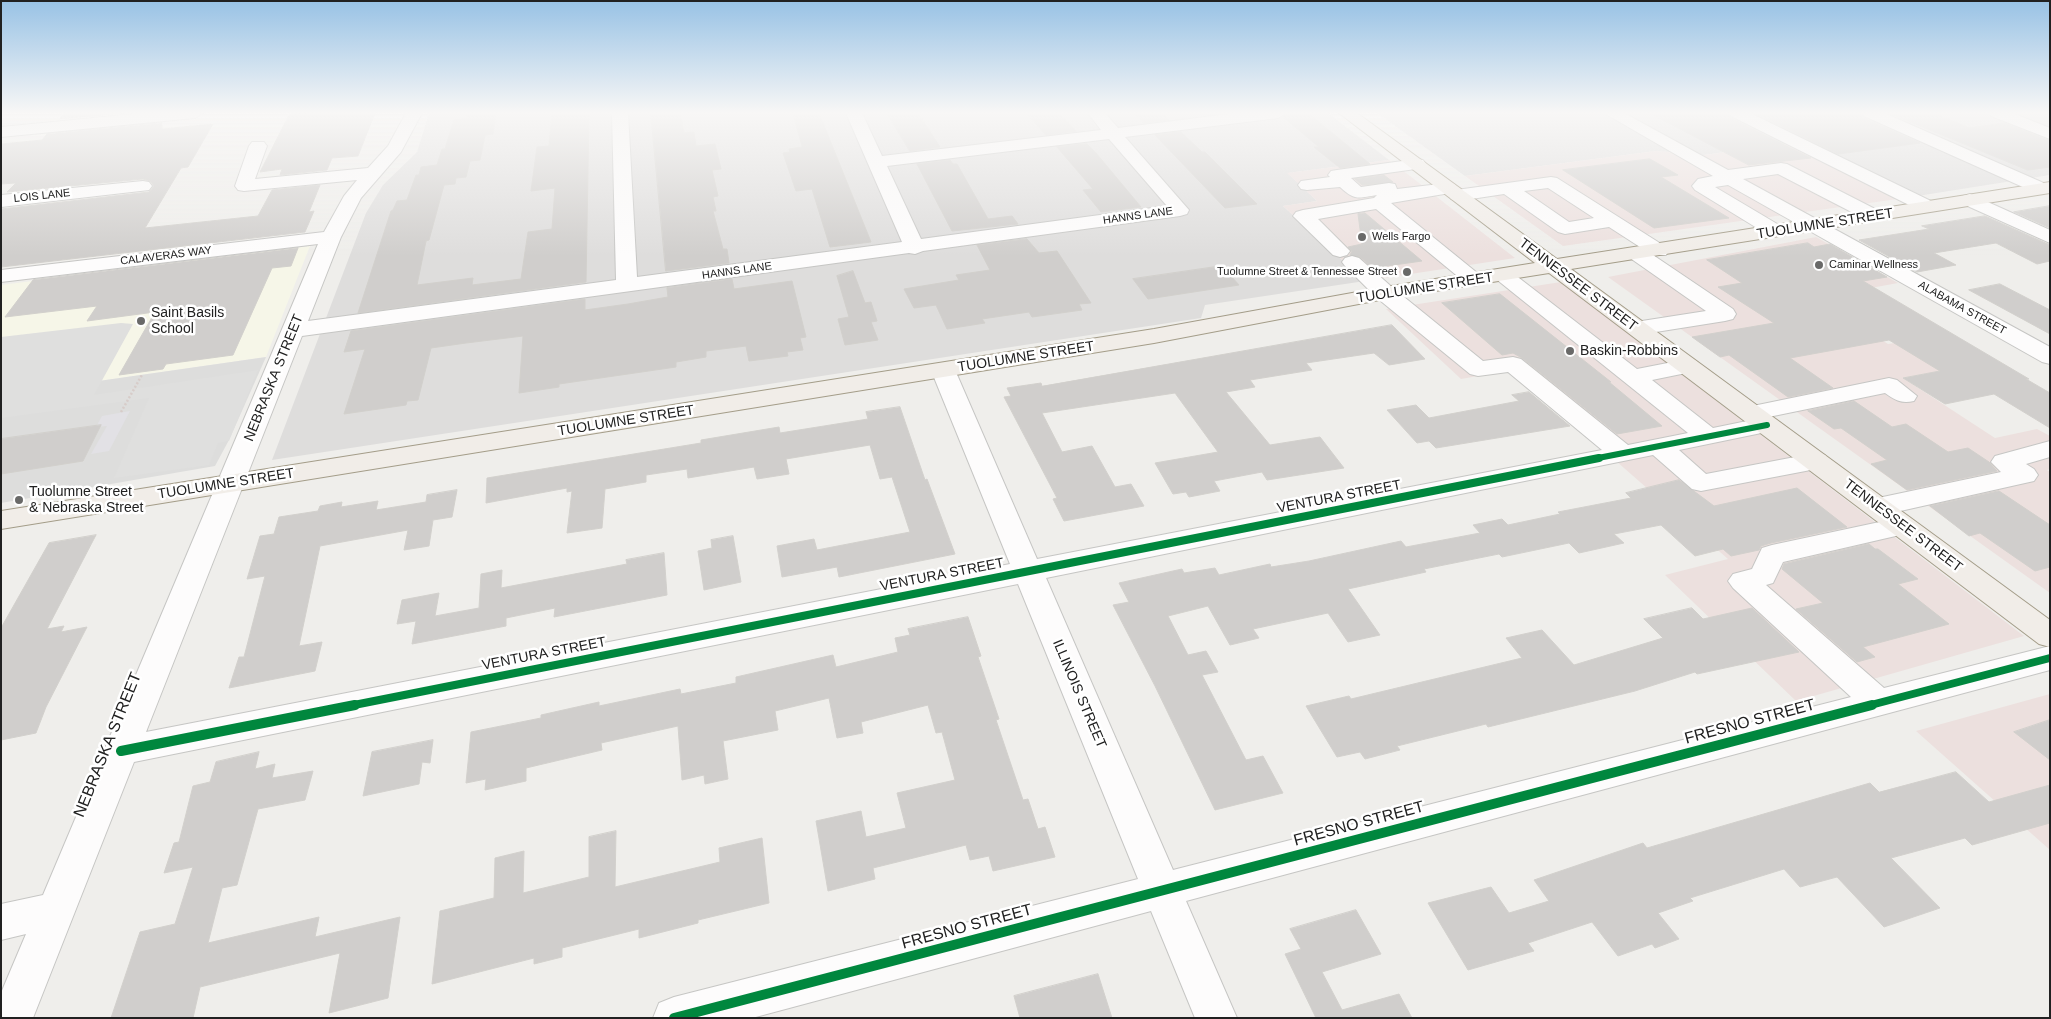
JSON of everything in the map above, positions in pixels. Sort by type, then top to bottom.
[{"type":"main road","name":"TENNESSEE STREET","points":[[1412,161],[2050,636]]},
{"type":"main road","name":"TUOLUMNE STREET","points":[[1,520],[1154,336],[1385,293],[1659,251],[2045,188]]},
{"type":"street","points":[[253,161],[244,186],[373,173]]},
{"type":"street","name":"NEBRASKA STREET","points":[[12,1018],[331,237],[353,196],[384,161]]},
{"type":"street","points":[[622,161],[627,286]]},
{"type":"street","points":[[888,161],[876,162],[915,248]]},
{"type":"street","name":"HANNS LANE","points":[[294,330],[915,248],[1180,210],[1137,161]]},
{"type":"street","name":"ALABAMA STREET","points":[[1696,161],[2050,358]]},
{"type":"street","points":[[1834,161],[1928,207]]},
{"type":"street","points":[[1981,161],[2045,188]]},
{"type":"street","points":[[1417,164],[1337,175],[1357,193],[1448,188],[1507,188],[1551,182],[1659,251]]},
{"type":"street","points":[[1777,232],[1701,186],[1704,183],[1781,168],[1874,216]]},
{"type":"street","points":[[1307,185],[1344,181]]},
{"type":"street","name":"LOIS LANE","points":[[1,201],[143,186]]},
{"type":"street","points":[[1448,188],[1387,196],[1380,203],[1303,216],[1385,293],[1478,369],[1513,364],[1622,453]]},
{"type":"street","points":[[1507,188],[1565,228],[1612,221]]},
{"type":"street","points":[[1970,200],[2050,237]]},
{"type":"street","points":[[1380,203],[1474,280]]},
{"type":"street","name":"CALAVERAS WAY","points":[[1,276],[331,237]]},
{"type":"street","points":[[1637,254],[1724,314],[1637,328]]},
{"type":"street","points":[[1503,275],[1708,436]]},
{"type":"street","points":[[1633,377],[1688,366]]},
{"type":"street","name":"ILLINOIS STREET","points":[[943,370],[1216,1018]]},
{"type":"street","name":"VENTURA STREET","points":[[121,751],[1708,436],[1760,419],[1890,385],[1905,396]]},
{"type":"street","points":[[1658,446],[1701,483],[1816,461]]},
{"type":"street","points":[[1878,507],[2025,475],[2004,462],[2050,449]]},
{"type":"street","points":[[1878,702],[1742,581],[1764,576],[1772,554],[1903,526]]},
{"type":"street","name":"FRESNO STREET","points":[[674,1018],[2050,658]]},
{"type":"street","points":[[1,922],[56,910]]},
{"type":"path","points":[[120,412],[142,375]]},
{"type":"shaded area","points":[[408,161],[1385,161],[1288,173],[1317,201],[1283,206],[1365,281],[1205,305],[1201,318],[272,460],[366,213],[383,185]]},
{"type":"shaded area","points":[[1390,161],[1515,258],[1365,281],[1283,206],[1317,201],[1287,173]]},
{"type":"shaded area","points":[[1443,161],[1583,161],[1465,176]]},
{"type":"shaded area","points":[[1583,161],[1829,161],[1905,198],[1563,246],[1465,176]]},
{"type":"shaded area","points":[[1829,161],[2050,161],[2050,175],[1905,198]]},
{"type":"shaded area","points":[[1816,237],[1898,283],[1784,304],[1851,320],[1888,344],[1921,339],[1968,366],[1903,378],[1995,438],[2037,429],[2050,436],[2050,469],[2047,470],[2050,472],[2050,593],[1608,277]]},
{"type":"shaded area","name":"Saint Basils School","points":[[310,246],[266,357],[1,395],[1,285]]},
{"type":"shaded area","points":[[1561,282],[2024,636],[1796,701],[1665,575],[1728,559],[1512,370],[1461,379],[1386,309]]},
{"type":"shaded area","points":[[121,323],[133,324],[94,395],[258,370],[229,441],[218,443],[209,465],[114,478],[149,398],[1,418],[1,337]]},
{"type":"shaded area","points":[[266,357],[229,440],[215,466],[1,503],[1,395]]},
{"type":"shaded area","points":[[130,411],[109,451],[91,454],[107,426],[96,427],[102,416]]},
{"type":"shaded area","points":[[2050,694],[2050,850],[1916,731]]},
{"type":"building","points":[[1,161],[192,161],[188,167],[181,168],[145,228],[258,216],[272,190],[320,185],[309,212],[314,211],[305,232],[1,267],[1,209],[149,192],[154,186],[150,181],[143,179],[7,192],[16,183],[1,184]]},
{"type":"building","points":[[266,161],[331,161],[327,170],[280,175],[282,169],[260,172]]},
{"type":"building","points":[[438,161],[474,161],[470,161],[466,177],[456,178],[455,184],[444,185],[429,240],[426,241],[417,285],[473,278],[472,285],[521,279],[528,232],[552,229],[555,188],[531,191],[535,161],[588,161],[586,282],[358,313],[391,211],[397,201],[407,200],[421,167],[437,165]]},
{"type":"building","points":[[656,161],[719,161],[721,169],[712,170],[718,196],[713,197],[716,211],[713,211],[723,249],[727,249],[729,263],[666,271]]},
{"type":"building","points":[[786,161],[838,161],[871,242],[830,247],[812,189],[796,191]]},
{"type":"building","points":[[950,161],[953,164],[957,164],[988,219],[1012,216],[1018,224],[952,231],[917,164]]},
{"type":"building","points":[[1069,161],[1102,161],[1141,207],[1101,212],[1083,190],[1093,189]]},
{"type":"building","points":[[1180,161],[1214,161],[1257,204],[1225,208]]},
{"type":"building","points":[[1331,161],[1366,161],[1370,164],[1340,168]]},
{"type":"building","points":[[1638,161],[1653,161],[1678,175],[1661,177],[1729,218],[1654,228],[1563,170]]},
{"type":"building","points":[[1741,161],[1788,161],[1749,165]]},
{"type":"building","points":[[2005,161],[2050,161],[2050,167],[2028,170]]},
{"type":"building","points":[[1384,175],[1393,182],[1362,185],[1355,179]]},
{"type":"building","points":[[2050,206],[2050,228],[2014,212]]},
{"type":"building","name":"Wells Fargo","points":[[1365,213],[1422,261],[1373,268],[1360,257],[1350,255],[1352,251],[1348,247],[1362,244],[1358,214]]},
{"type":"building","points":[[1985,216],[2050,245],[2050,261],[2037,264],[1996,243],[1934,253],[1956,265],[1917,272],[1859,240],[1929,229],[1922,226]]},
{"type":"building","points":[[1027,239],[1039,253],[1057,251],[1091,303],[1079,304],[1082,310],[1032,317],[1029,312],[982,319],[985,323],[947,329],[936,305],[914,308],[904,289],[959,280],[956,275],[990,270],[977,245]]},
{"type":"building","points":[[1808,243],[1814,247],[1830,244],[1887,277],[1863,281],[2050,393],[2050,428],[1994,394],[1945,404],[1903,378],[1940,371],[1889,340],[1790,358],[1833,388],[1788,397],[1729,355],[1720,357],[1692,337],[1774,323],[1718,287],[1742,283],[1707,260]]},
{"type":"building","points":[[298,248],[291,266],[272,268],[233,355],[166,364],[163,369],[119,375],[155,312],[87,321],[97,306],[5,317],[33,280]]},
{"type":"building","points":[[1222,266],[1239,285],[1148,299],[1133,279]]},
{"type":"building","points":[[853,271],[865,303],[871,302],[877,321],[871,322],[878,340],[845,345],[838,319],[849,317],[837,276]]},
{"type":"building","points":[[732,279],[734,289],[792,281],[806,337],[800,338],[803,350],[787,352],[788,356],[749,361],[746,346],[706,351],[706,357],[676,362],[676,367],[559,384],[559,387],[519,393],[523,336],[466,343],[431,348],[418,400],[407,401],[406,405],[344,414],[365,349],[344,352],[351,331],[585,299],[585,310],[668,297],[667,288]]},
{"type":"building","points":[[2000,284],[2050,310],[2050,334],[1969,290]]},
{"type":"building","points":[[1500,294],[1611,382],[1609,382],[1662,426],[1617,434],[1522,358],[1513,353],[1502,355],[1442,303]]},
{"type":"building","points":[[1392,325],[1425,359],[1389,365],[1374,353],[1306,363],[1312,370],[1250,380],[1255,387],[1226,392],[1270,445],[1320,437],[1344,468],[1267,480],[1262,472],[1214,481],[1220,491],[1189,497],[1186,492],[1173,494],[1155,463],[1218,452],[1175,393],[1042,413],[1062,452],[1092,446],[1115,487],[1131,484],[1144,506],[1064,521],[1053,499],[1057,498],[1004,397],[1011,396],[1007,388],[1041,383],[1042,386]]},
{"type":"building","points":[[1529,392],[1570,426],[1436,448],[1429,441],[1417,443],[1387,410],[1416,405],[1429,418],[1519,401],[1512,395]]},
{"type":"building","points":[[1854,401],[1892,427],[1906,424],[1948,452],[1968,448],[1989,462],[1997,471],[1907,490],[1871,464],[1887,460],[1841,428],[1834,429],[1808,411]]},
{"type":"building","points":[[900,407],[925,480],[927,479],[955,554],[839,577],[837,567],[782,577],[777,546],[814,539],[817,550],[910,532],[892,477],[880,479],[870,445],[786,459],[789,474],[757,479],[754,467],[688,478],[687,469],[646,475],[646,482],[605,489],[602,528],[567,533],[572,491],[567,492],[567,488],[486,503],[487,478],[701,443],[701,440],[779,427],[780,433],[868,419],[866,412]]},
{"type":"building","points":[[101,425],[83,461],[1,474],[1,439]]},
{"type":"building","points":[[1679,480],[1714,506],[1797,488],[1847,527],[1771,543],[1761,546],[1759,550],[1731,556],[1723,549],[1695,556],[1661,525],[1614,534],[1624,543],[1579,553],[1569,543],[1502,557],[1499,554],[1424,569],[1426,572],[1348,589],[1380,635],[1348,642],[1328,613],[1253,629],[1259,638],[1230,645],[1208,606],[1168,616],[1188,655],[1206,651],[1218,672],[1202,675],[1246,760],[1263,756],[1283,793],[1215,810],[1155,686],[1113,605],[1129,602],[1119,583],[1182,569],[1184,573],[1215,568],[1219,575],[1270,564],[1271,567],[1309,561],[1401,541],[1406,547],[1480,533],[1473,525],[1502,519],[1508,525],[1560,514],[1558,512],[1631,498],[1626,493]]},
{"type":"building","points":[[457,490],[452,517],[433,520],[429,546],[404,550],[408,530],[320,546],[299,646],[322,642],[315,671],[229,688],[239,657],[244,657],[265,576],[247,579],[260,536],[274,534],[279,517],[318,511],[320,506],[342,502],[341,507],[378,501],[376,510],[426,502],[427,495]]},
{"type":"building","points":[[1999,491],[2050,525],[2050,567],[2035,571],[1980,533],[1969,536],[1930,506]]},
{"type":"building","points":[[96,535],[47,629],[64,626],[61,632],[87,627],[46,707],[36,733],[1,740],[1,628],[49,543]]},
{"type":"building","points":[[733,536],[741,582],[704,590],[698,551],[712,548],[711,540]]},
{"type":"building","points":[[1869,544],[1918,579],[1898,584],[1949,624],[1863,647],[1875,657],[1857,662],[1796,609],[1823,603],[1782,569],[1784,564]]},
{"type":"building","points":[[664,553],[667,595],[554,617],[555,608],[506,618],[506,626],[412,644],[416,621],[397,624],[402,600],[439,593],[435,616],[479,608],[481,574],[502,570],[501,588],[627,564],[626,560]]},
{"type":"building","points":[[1692,608],[1703,619],[1752,608],[1799,652],[1697,674],[1695,672],[1635,691],[1488,727],[1486,724],[1397,746],[1400,750],[1365,759],[1360,752],[1337,757],[1306,706],[1349,696],[1351,699],[1522,658],[1506,638],[1542,630],[1574,665],[1663,638],[1644,619]]},
{"type":"building","points":[[968,617],[981,656],[978,657],[999,719],[996,720],[1023,800],[1028,799],[1038,829],[1045,827],[1055,857],[993,871],[989,856],[970,860],[966,845],[873,868],[875,879],[828,891],[816,821],[861,811],[866,837],[906,828],[897,793],[955,780],[942,732],[936,733],[928,705],[861,722],[863,733],[837,738],[829,698],[775,711],[778,730],[723,741],[728,779],[705,784],[704,775],[682,780],[678,726],[601,743],[602,750],[526,768],[526,781],[485,790],[486,779],[466,783],[471,732],[541,718],[541,715],[599,702],[599,706],[680,689],[681,694],[736,683],[736,677],[833,655],[836,667],[898,652],[895,638],[910,635],[908,629]]},
{"type":"building","points":[[2050,720],[2050,760],[2014,732]]},
{"type":"building","points":[[433,740],[430,763],[422,762],[419,784],[363,796],[372,752]]},
{"type":"building","points":[[259,752],[255,769],[275,764],[272,778],[313,771],[305,800],[258,809],[237,885],[222,888],[208,943],[319,917],[315,937],[400,917],[388,998],[329,1013],[340,953],[200,987],[193,1018],[111,1018],[140,932],[175,924],[193,867],[164,873],[174,843],[179,842],[193,786],[210,782],[216,762]]},
{"type":"building","points":[[1956,772],[1989,802],[2050,785],[2050,823],[1972,845],[1965,838],[1891,858],[1940,908],[1884,927],[1837,877],[1800,887],[1784,869],[1690,898],[1693,901],[1658,913],[1679,939],[1655,948],[1652,944],[1618,956],[1592,922],[1528,943],[1534,951],[1468,970],[1428,903],[1491,887],[1509,913],[1549,901],[1534,880],[1643,843],[1647,848],[1870,783],[1879,792]]},
{"type":"building","points":[[616,831],[615,887],[720,862],[719,848],[762,838],[769,903],[698,920],[698,923],[639,938],[639,929],[562,948],[562,957],[534,964],[534,958],[432,984],[440,911],[494,898],[495,858],[524,851],[523,893],[589,877],[589,837]]},
{"type":"building","points":[[1356,910],[1381,954],[1322,972],[1342,1010],[1399,994],[1412,1018],[1316,1018],[1285,954],[1301,949],[1290,929]]},
{"type":"building","points":[[1098,974],[1112,1018],[1020,1018],[1014,996]]},
{"type":"cycle path","points":[[121,751],[1767,425]]},
{"type":"cycle path","points":[[674,1018],[2050,658]]},
{"type":"place","name":"Wells Fargo","points":[[1362,237]]},
{"type":"place","name":"Caminar Wellness","points":[[1819,265]]},
{"type":"place","name":"Tuolumne Street & Tennessee Street","points":[[1407,272]]},
{"type":"place","name":"Saint Basils School","points":[[141,321]]},
{"type":"place","name":"Baskin-Robbins","points":[[1570,351]]},
{"type":"place","name":"Tuolumne Street & Nebraska Street","points":[[19,500]]}]
